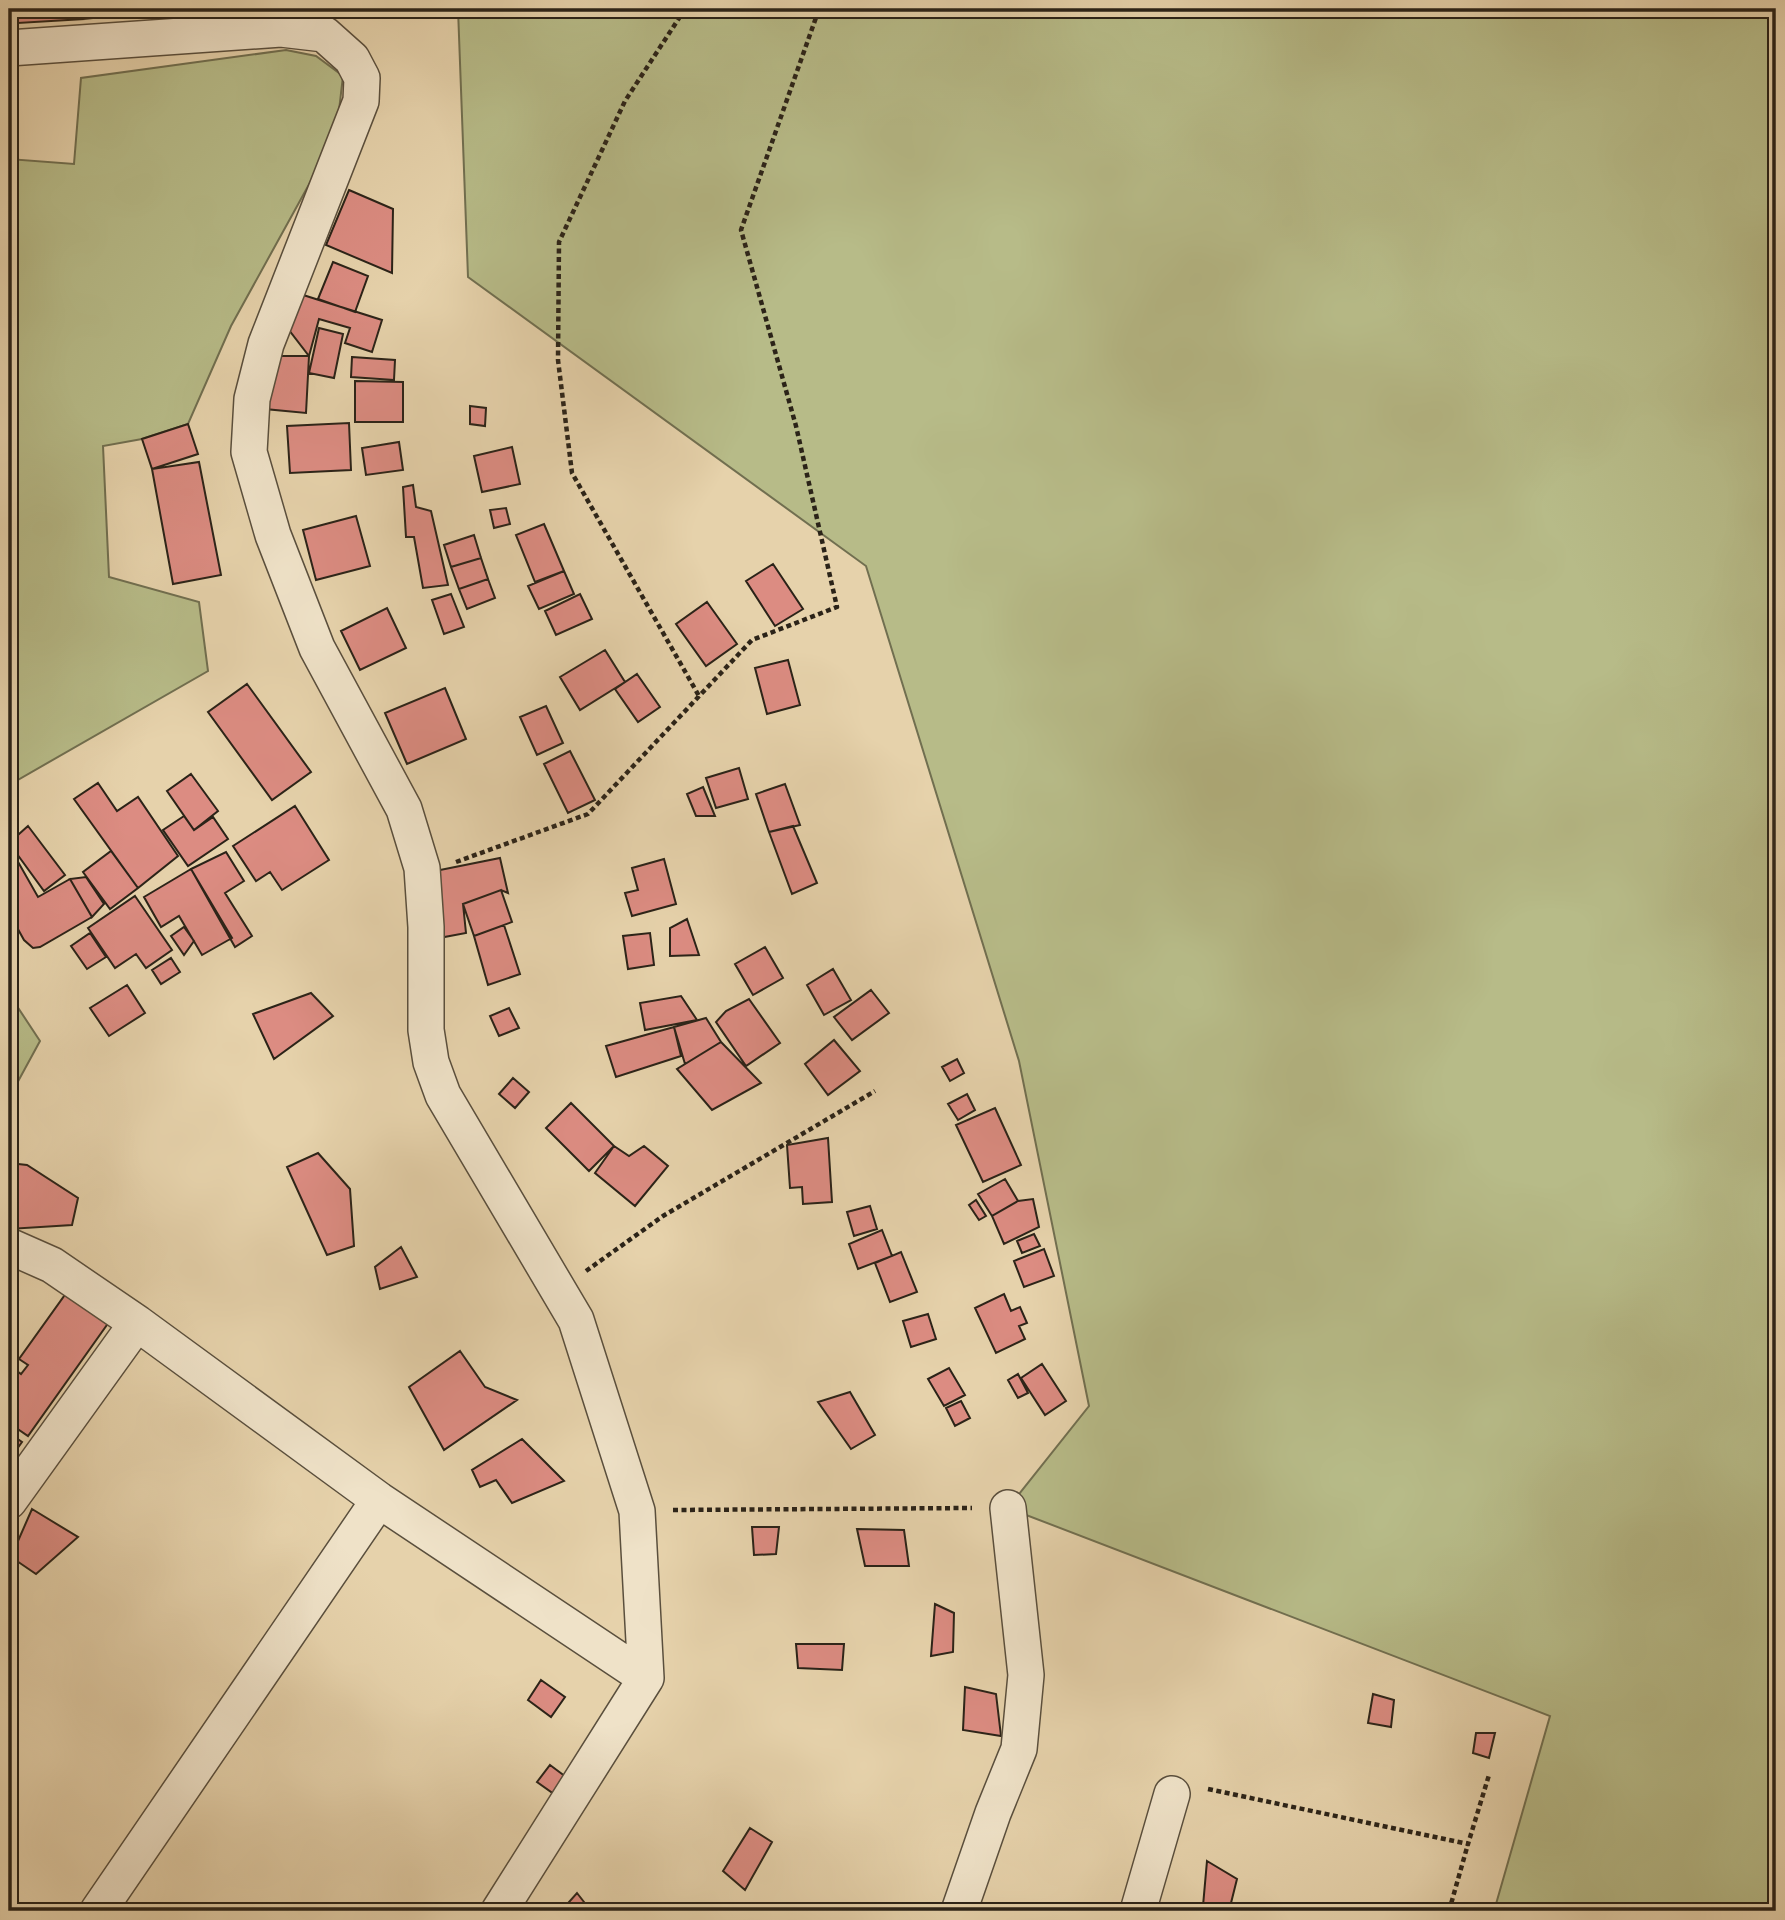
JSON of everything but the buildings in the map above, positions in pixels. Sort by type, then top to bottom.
[{"type":"street","points":[[9,48],[281,29],[324,34],[352,59],[362,78],[362,101],[266,344],[252,399],[250,452],[273,535],[317,648],[404,809],[422,868],[426,1030],[431,1062],[443,1095],[557,1292],[576,1320],[637,1510],[646,1678],[499,1911]]},
{"type":"street","points":[[9,1246],[52,1265],[137,1323],[379,1500],[646,1678]]},
{"type":"street","points":[[9,1501],[137,1323]]},
{"type":"street","points":[[98,1911],[379,1500]]},
{"type":"street","points":[[959,1911],[993,1813],[1019,1749],[1026,1675],[1008,1508]]},
{"type":"street","points":[[1139,1911],[1172,1794]]},
{"type":"path","points":[[685,9],[625,101],[559,242],[558,360],[572,473],[699,696]]},
{"type":"path","points":[[450,864],[588,814],[752,640],[837,607],[796,426],[741,230],[819,9]]},
{"type":"path","points":[[557,1292],[663,1216],[875,1091]]},
{"type":"path","points":[[637,1510],[1008,1508]]},
{"type":"path","points":[[1449,1911],[1489,1775]]},
{"type":"path","points":[[1172,1794],[1187,1784],[1468,1844]]},
{"type":"green space","points":[[458,9],[1776,9],[1776,1911],[1494,1911],[1550,1716],[1008,1508],[1089,1406],[1019,1061],[866,566],[468,277]]},
{"type":"green space","points":[[286,50],[316,56],[343,76],[338,119],[312,179],[231,326],[188,424],[142,439],[103,446],[109,577],[199,602],[208,671],[9,785],[9,159],[74,164],[81,78]]},
{"type":"green space","points":[[9,994],[40,1041],[9,1098]]}]
